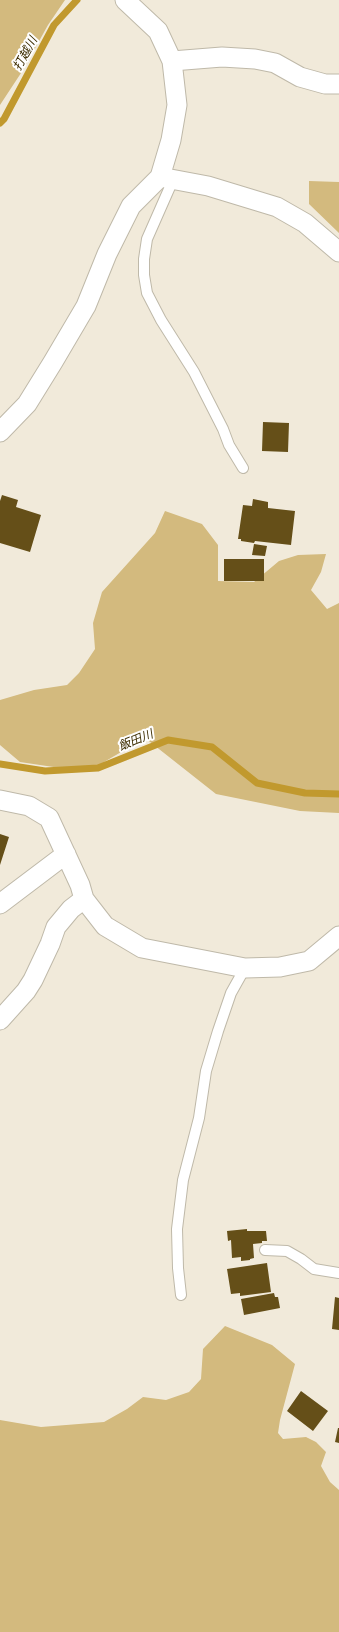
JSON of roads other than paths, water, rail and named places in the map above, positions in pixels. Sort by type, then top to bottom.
[{"type":"street","points":[[0,432],[27,404],[82,312],[107,254],[131,206],[166,179],[177,105],[172,61],[158,31],[125,0]]},
{"type":"street","points":[[172,61],[222,57],[255,59],[275,63],[300,77],[325,84],[339,84]]},
{"type":"street","points":[[166,179],[208,186],[277,207],[305,223],[339,252]]},
{"type":"street","points":[[0,800],[30,806],[49,818],[66,854],[84,899],[105,926],[142,948],[245,968],[280,967],[309,961],[339,936]]},
{"type":"street","points":[[0,904],[66,854]]},
{"type":"street","points":[[0,1020],[33,980],[50,944],[56,927],[71,909],[84,899]]},
{"type":"lane","points":[[166,179],[148,239],[144,259],[144,275],[147,293],[161,320],[194,372],[223,429],[228,444],[243,468]]},
{"type":"lane","points":[[181,1295],[178,1268],[177,1229],[183,1180],[199,1118],[206,1071],[218,1031],[232,993],[245,968]]},
{"type":"lane","points":[[265,1250],[287,1251],[314,1268],[339,1273]]},
{"type":"waterway","name":"打越川","points":[[0,123],[4,119],[54,25],[77,0]]},
{"type":"waterway","name":"飯田川","points":[[0,764],[45,771],[98,768],[168,740],[212,747],[257,783],[305,793],[339,794]]}]
